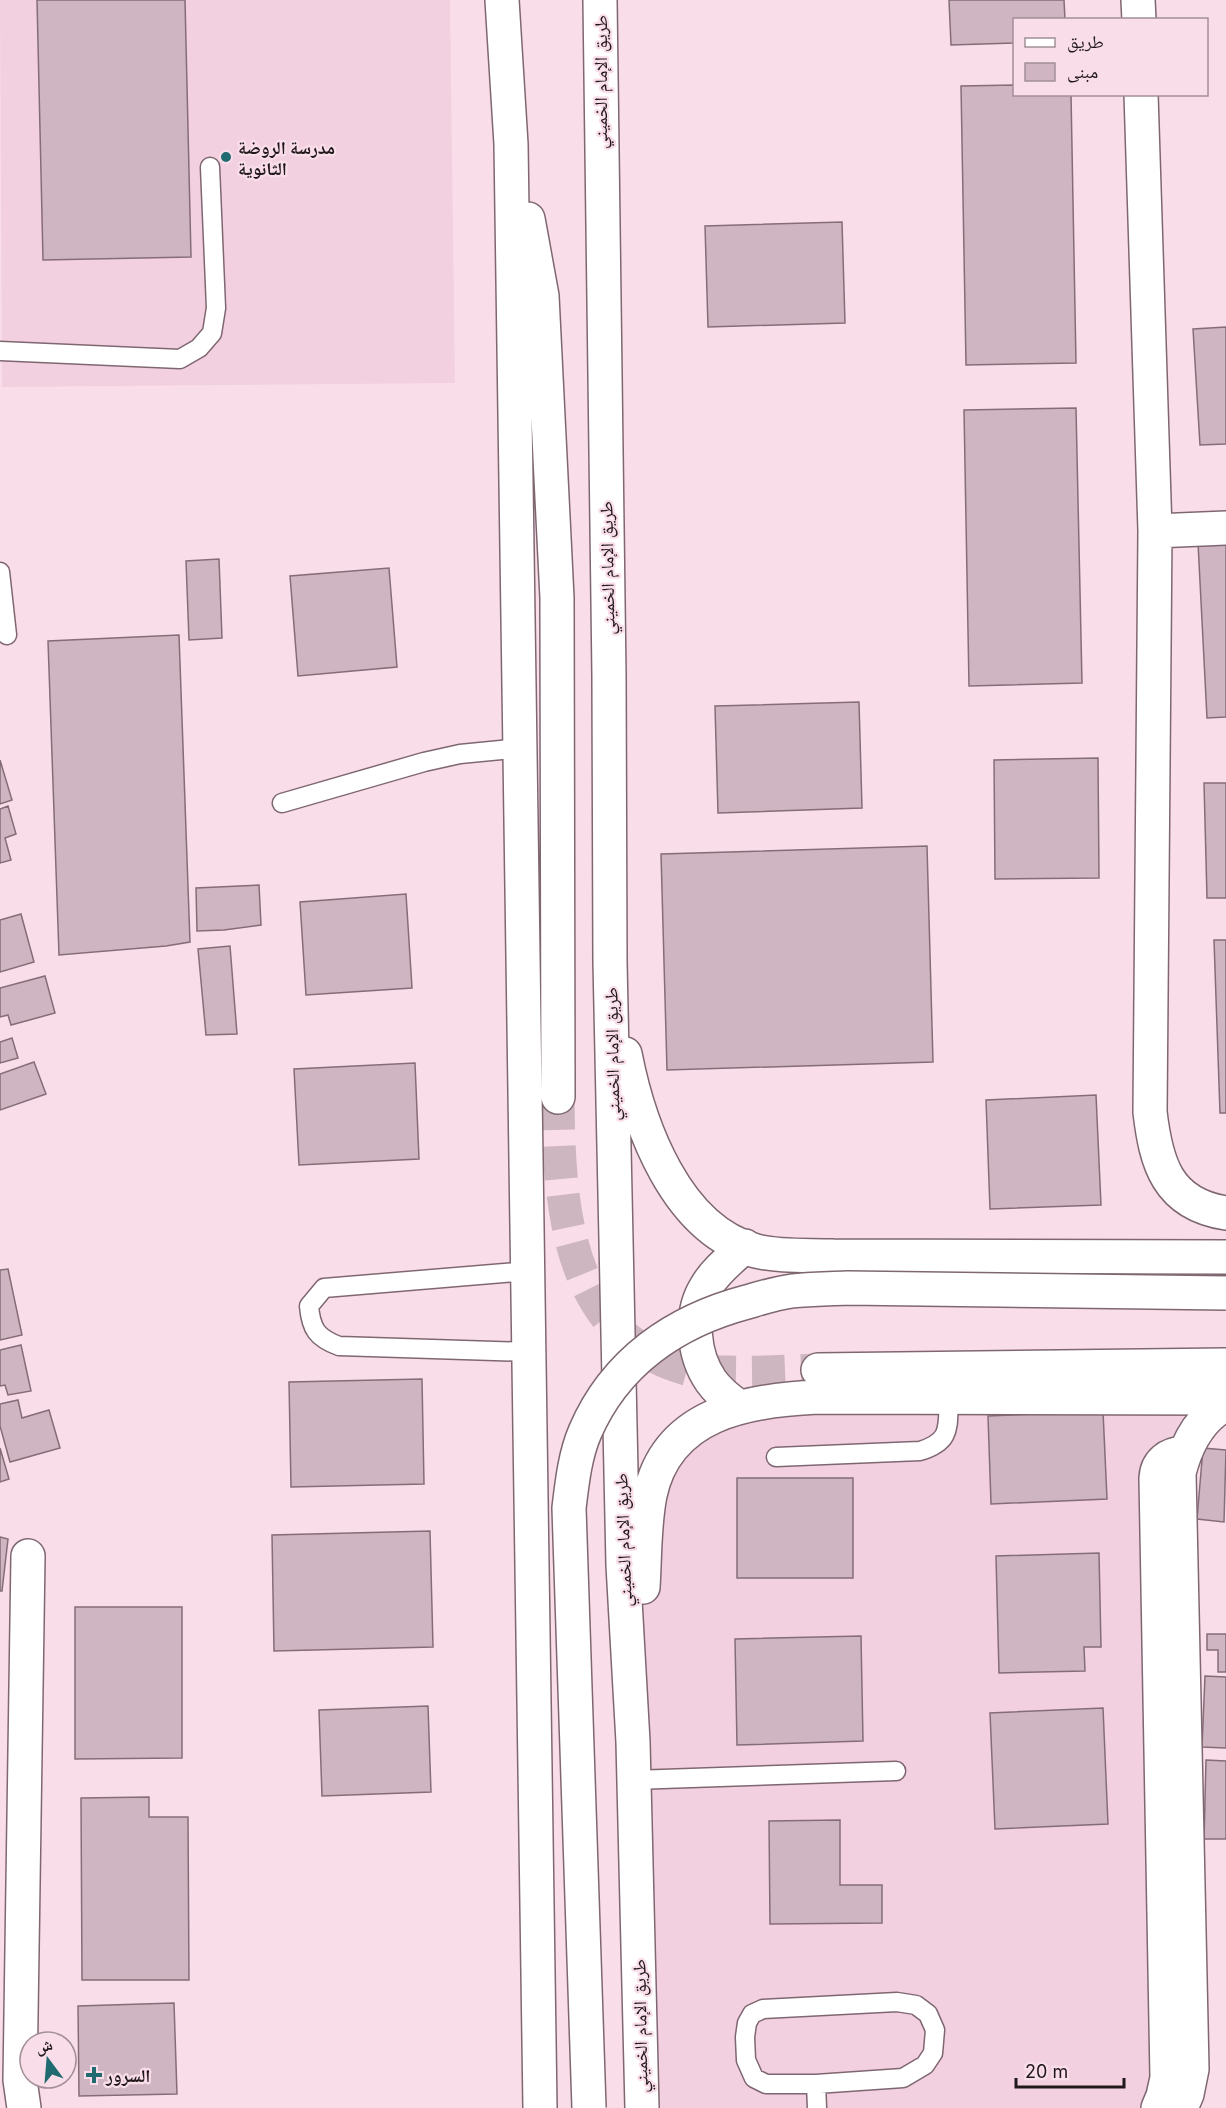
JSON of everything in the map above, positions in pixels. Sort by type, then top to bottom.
[{"type":"main road","points":[[502,0],[511,144],[540,2108]]},
{"type":"main road","name":"طريق الإمام الخميني","points":[[600,0],[609,676],[610,962],[623,1565],[633,1742],[644,2100]]},
{"type":"main road","points":[[1138,0],[1139,18]]},
{"type":"main road","points":[[1141,96],[1155,531],[1150,1112],[1155,1147],[1165,1176],[1180,1192],[1197,1204],[1226,1213]]},
{"type":"main road","points":[[511,144],[532,233],[542,296],[547,374],[556,598],[558,1097]]},
{"type":"main road","points":[[1155,531],[1226,528]]},
{"type":"main road","points":[[610,962],[631,1084],[654,1149],[668,1177],[705,1222],[730,1240],[756,1251],[787,1255],[1217,1255]]},
{"type":"main road","points":[[738,1406],[723,1395],[710,1380],[701,1362],[696,1343],[695,1324],[698,1305],[705,1287],[745,1246]]},
{"type":"main road","points":[[589,2108],[569,1508],[573,1477],[585,1433],[600,1404],[621,1373],[651,1347],[687,1323],[726,1308],[790,1292],[847,1288],[1226,1293]]},
{"type":"main road","points":[[818,1370],[1226,1365]]},
{"type":"main road","points":[[633,1742],[648,1515],[655,1479],[672,1447],[701,1424],[738,1406],[777,1399],[1226,1398]]},
{"type":"main road","points":[[1181,2108],[1187,2094],[1192,2069],[1176,1877],[1169,1563],[1179,1473],[1184,1453],[1193,1435],[1205,1419],[1226,1404]]},
{"type":"main road","points":[[20,2099],[28,1556]]},
{"type":"main road","points":[[1158,2108],[1164,2096],[1167,2078],[1176,1877]]},
{"type":"lane","points":[[0,351],[180,358],[199,348],[212,333],[216,308],[210,167]]},
{"type":"lane","points":[[0,572],[7,635]]},
{"type":"lane","points":[[282,804],[424,762],[460,754],[520,748]]},
{"type":"lane","points":[[528,1271],[324,1288],[309,1306],[310,1324],[325,1341],[339,1346],[529,1352]]},
{"type":"lane","points":[[776,1457],[920,1451],[935,1446],[947,1433],[948,1397]]},
{"type":"lane","points":[[633,1780],[896,1771]]},
{"type":"lane","points":[[897,2002],[916,2005],[928,2014],[934,2030],[933,2053],[925,2065],[915,2072],[903,2078],[816,2084],[766,2084],[754,2078],[746,2060],[745,2037],[747,2023],[752,2014],[763,2009],[897,2002]]},
{"type":"lane","points":[[816,2084],[817,2108]]},
{"type":"shaded area","name":"مدرسة الروضة الثانوية","points":[[0,0],[450,0],[455,383],[2,387]]},
{"type":"shaded area","points":[[1226,1398],[1193,1435],[1181,2108],[642,2108],[633,1742],[650,1495],[719,1414]]},
{"type":"building","points":[[37,0],[185,0],[191,257],[43,260]]},
{"type":"building","points":[[949,0],[1064,0],[1065,18],[1013,18],[1013,43],[951,45]]},
{"type":"building","points":[[1013,85],[1013,96],[1071,96],[1076,363],[966,365],[961,86]]},
{"type":"building","points":[[842,222],[845,323],[708,327],[705,226]]},
{"type":"building","points":[[1226,327],[1226,444],[1200,445],[1193,329]]},
{"type":"building","points":[[1076,408],[1082,683],[969,686],[964,410]]},
{"type":"building","points":[[1226,542],[1226,717],[1207,718],[1198,543]]},
{"type":"building","points":[[219,559],[222,638],[189,640],[186,561]]},
{"type":"building","points":[[389,568],[397,667],[298,676],[290,576]]},
{"type":"building","points":[[179,635],[190,942],[59,955],[48,641]]},
{"type":"building","points":[[859,702],[862,808],[718,813],[715,706]]},
{"type":"building","points":[[1098,758],[1099,878],[995,879],[994,760]]},
{"type":"building","points":[[0,760],[12,800],[0,804]]},
{"type":"building","points":[[1204,783],[1226,783],[1226,898],[1207,898]]},
{"type":"building","points":[[8,806],[16,834],[5,838],[11,860],[0,863],[0,809]]},
{"type":"building","points":[[927,846],[933,1062],[667,1070],[661,854]]},
{"type":"building","points":[[259,885],[261,925],[197,931],[196,888]]},
{"type":"building","points":[[406,894],[412,988],[306,995],[300,902]]},
{"type":"building","points":[[21,914],[34,962],[0,972],[0,920]]},
{"type":"building","points":[[1214,940],[1226,940],[1226,1113],[1220,1113]]},
{"type":"building","points":[[230,946],[237,1034],[206,1035],[198,949]]},
{"type":"building","points":[[45,976],[55,1013],[11,1025],[8,1015],[0,1017],[0,988]]},
{"type":"building","points":[[12,1038],[18,1058],[0,1063],[0,1042]]},
{"type":"building","points":[[34,1062],[46,1094],[0,1110],[0,1074]]},
{"type":"building","points":[[415,1063],[419,1159],[299,1165],[294,1069]]},
{"type":"building","points":[[1096,1095],[1101,1205],[990,1209],[986,1100]]},
{"type":"building","points":[[8,1269],[22,1335],[0,1340],[0,1270]]},
{"type":"building","points":[[21,1345],[31,1391],[8,1395],[5,1385],[0,1386],[0,1350]]},
{"type":"building","points":[[422,1379],[424,1484],[291,1487],[289,1382]]},
{"type":"building","points":[[18,1400],[22,1418],[49,1410],[60,1448],[10,1462],[0,1426],[0,1404]]},
{"type":"building","points":[[1103,1411],[1107,1499],[991,1504],[988,1416]]},
{"type":"building","points":[[0,1448],[9,1479],[0,1482]]},
{"type":"building","points":[[1203,1448],[1226,1450],[1224,1522],[1197,1519]]},
{"type":"building","points":[[737,1478],[853,1478],[853,1578],[737,1578]]},
{"type":"building","points":[[430,1531],[433,1647],[274,1651],[272,1535]]},
{"type":"building","points":[[0,1537],[8,1539],[2,1591],[0,1591]]},
{"type":"building","points":[[1099,1553],[1101,1647],[1084,1647],[1085,1671],[999,1673],[996,1556]]},
{"type":"building","points":[[75,1607],[182,1607],[182,1758],[75,1759]]},
{"type":"building","points":[[1207,1634],[1226,1634],[1226,1672],[1218,1672],[1218,1650],[1207,1650]]},
{"type":"building","points":[[861,1636],[863,1741],[737,1745],[735,1639]]},
{"type":"building","points":[[1205,1676],[1226,1677],[1226,1748],[1202,1747]]},
{"type":"building","points":[[428,1706],[431,1792],[322,1796],[319,1710]]},
{"type":"building","points":[[1103,1708],[1108,1824],[995,1829],[990,1713]]},
{"type":"building","points":[[1206,1760],[1226,1761],[1226,1839],[1204,1839]]},
{"type":"building","points":[[149,1797],[149,1817],[188,1817],[189,1980],[82,1980],[81,1798]]},
{"type":"building","points":[[840,1820],[840,1885],[882,1885],[882,1923],[770,1924],[769,1821]]},
{"type":"building","points":[[174,2003],[177,2094],[79,2096],[78,2006]]},
{"type":"tunnel","points":[[558,1097],[561,1180],[567,1222],[578,1261],[594,1298],[617,1329],[648,1353],[694,1371],[818,1370]]},
{"type":"place","name":"مدرسة الروضة الثانوية","points":[[226,157]]},
{"type":"place","name":"السرور","points":[[94,2075]]}]
